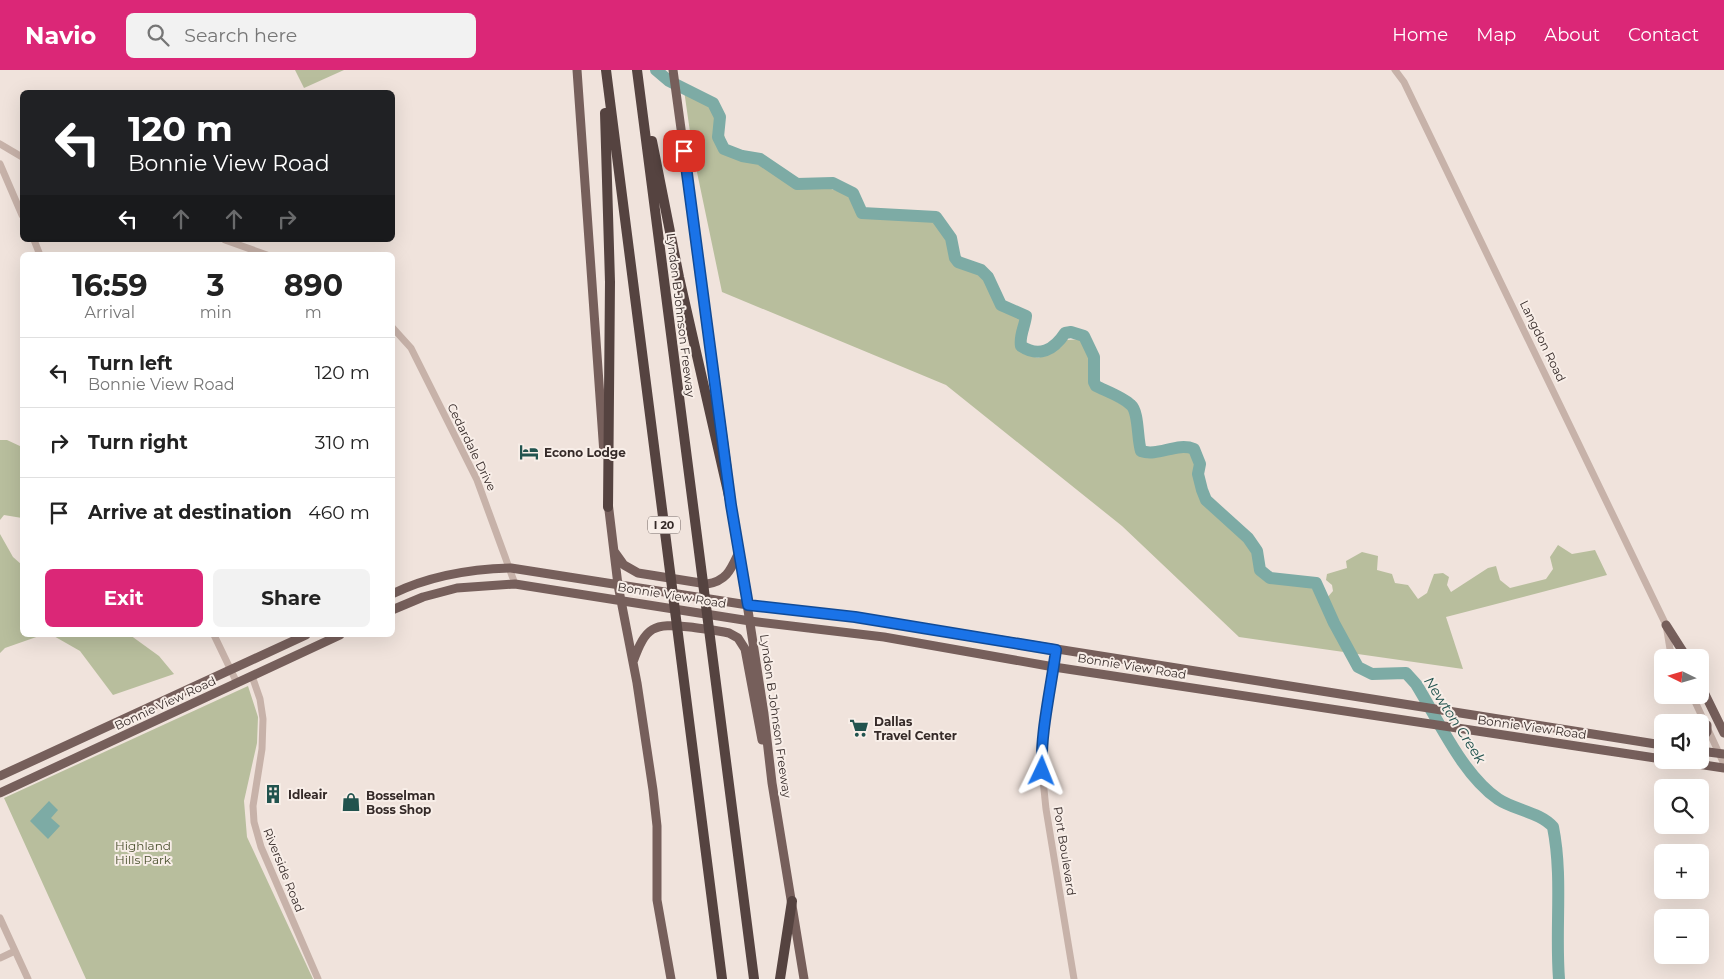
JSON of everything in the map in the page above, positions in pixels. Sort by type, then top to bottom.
[{"type":"highway","points":[[605,70],[610,282],[608,507]]},
{"type":"highway","name":"I 20","points":[[605,70],[722,979]]},
{"type":"highway","name":"Lyndon B Johnson Freeway","points":[[637,70],[754,979]]},
{"type":"highway","points":[[638,81],[663,190],[679,277],[731,505]]},
{"type":"highway","points":[[780,979],[792,901]]},
{"type":"main road","points":[[577,70],[608,507],[618,585],[633,663],[655,806],[657,900],[672,979]]},
{"type":"main road","name":"Lyndon B Johnson Freeway","points":[[673,70],[731,505],[748,605],[772,783],[804,979]]},
{"type":"main road","points":[[613,550],[624,564],[638,573],[707,584],[717,582],[730,573],[739,552]]},
{"type":"main road","name":"Bonnie View Road","points":[[395,592],[404,588],[460,573],[511,568],[748,605],[855,617],[1654,744]]},
{"type":"main road","name":"Bonnie View Road","points":[[395,608],[440,592],[467,586],[515,584],[735,618],[854,632],[1054,667],[1654,758]]},
{"type":"main road","points":[[404,588],[404,604]]},
{"type":"main road","points":[[854,632],[855,617]]},
{"type":"main road","points":[[633,663],[646,634],[664,624],[722,631],[738,638],[745,649],[760,733],[772,783]]},
{"type":"main road","name":"Langdon Road","points":[[1666,624],[1681,649]]},
{"type":"main road","name":"Bonnie View Road","points":[[0,776],[302,637]]},
{"type":"main road","name":"Bonnie View Road","points":[[0,793],[336,637]]},
{"type":"main road","points":[[1054,667],[1056,650]]},
{"type":"main road","points":[[1709,702],[1724,733]]},
{"type":"main road","points":[[56,751],[62,764]]},
{"type":"main road","points":[[1709,752],[1722,754]]},
{"type":"main road","points":[[1709,766],[1724,768]]},
{"type":"street","name":"Langdon Road","points":[[1395,70],[1404,82],[1666,624],[1670,649]]},
{"type":"street","points":[[0,144],[20,156]]},
{"type":"street","points":[[0,164],[20,209]]},
{"type":"street","points":[[231,242],[259,252]]},
{"type":"street","name":"Cedardale Drive","points":[[395,330],[411,348],[477,480],[511,568],[515,584]]},
{"type":"street","points":[[215,637],[237,683]]},
{"type":"street","name":"Port Boulevard","points":[[1054,667],[1041,760],[1046,809],[1074,979]]},
{"type":"street","name":"Riverside Road","points":[[252,676],[260,699],[263,719],[262,749],[253,806],[254,822],[261,847],[318,979]]},
{"type":"street","points":[[1709,729],[1722,754],[1724,764]]},
{"type":"street","points":[[0,918],[28,979]]},
{"type":"street","points":[[0,958],[15,952]]},
{"type":"green space","points":[[295,70],[344,70],[304,88]]},
{"type":"green space","points":[[684,90],[711,106],[720,108],[725,121],[723,130],[727,148],[738,160],[769,165],[798,187],[822,186],[859,198],[867,216],[903,220],[919,216],[937,220],[955,239],[957,263],[985,275],[1000,308],[1026,318],[1029,329],[1022,345],[1026,354],[1038,358],[1060,348],[1066,340],[1085,339],[1095,356],[1097,390],[1134,412],[1141,413],[1140,439],[1150,457],[1188,449],[1199,455],[1204,491],[1210,500],[1250,536],[1259,549],[1260,559],[1265,568],[1277,581],[1313,583],[1326,599],[1333,591],[1332,585],[1326,580],[1327,574],[1347,568],[1346,561],[1362,552],[1378,556],[1377,570],[1392,574],[1395,583],[1408,585],[1418,599],[1427,593],[1434,574],[1443,573],[1449,577],[1447,585],[1451,592],[1488,568],[1496,566],[1500,580],[1510,588],[1546,579],[1553,569],[1550,557],[1558,545],[1572,554],[1595,550],[1607,575],[1446,617],[1463,669],[1239,637],[1122,526],[946,385],[722,292],[693,153]]},
{"type":"green space","points":[[0,440],[7,440],[20,446],[20,518],[4,515],[0,520]]},
{"type":"green space","points":[[0,534],[13,557],[20,563],[20,637],[36,637],[5,648],[0,653]]},
{"type":"green space","points":[[56,637],[133,637],[159,656],[174,674],[113,695],[80,651]]},
{"type":"green space","name":"Highland Hills Park","points":[[248,686],[258,717],[257,743],[244,801],[247,837],[313,979],[86,979],[4,798]]},
{"type":"water","points":[[49,801],[58,810],[51,818],[60,826],[48,839],[30,821]]},
{"type":"waterway","name":"Newton Creek","points":[[656,70],[669,81],[713,103],[720,117],[718,137],[724,149],[742,156],[760,159],[797,184],[833,183],[853,193],[862,213],[936,217],[951,238],[955,258],[958,262],[981,270],[988,277],[1001,305],[1026,316],[1021,346],[1028,350],[1040,352],[1051,348],[1065,333],[1071,332],[1084,336],[1094,357],[1094,382],[1096,386],[1124,399],[1134,408],[1141,451],[1154,452],[1181,447],[1194,449],[1200,464],[1198,474],[1206,500],[1248,538],[1257,551],[1260,570],[1270,578],[1316,583],[1334,623],[1358,667],[1372,674],[1406,673],[1416,684],[1452,746],[1473,776],[1504,803],[1534,814],[1553,827],[1558,865],[1559,979]]},
{"type":"place","name":"Econo Lodge","points":[[529,452]]},
{"type":"place","name":"Dallas Travel Center","points":[[859,728]]},
{"type":"place","name":"Idleair","points":[[273,794]]},
{"type":"place","name":"Bosselman Boss Shop","points":[[351,802]]},
{"type":"route","points":[[684,151],[731,505],[748,605],[855,617],[1056,650],[1041,760],[1042,771]]}]
